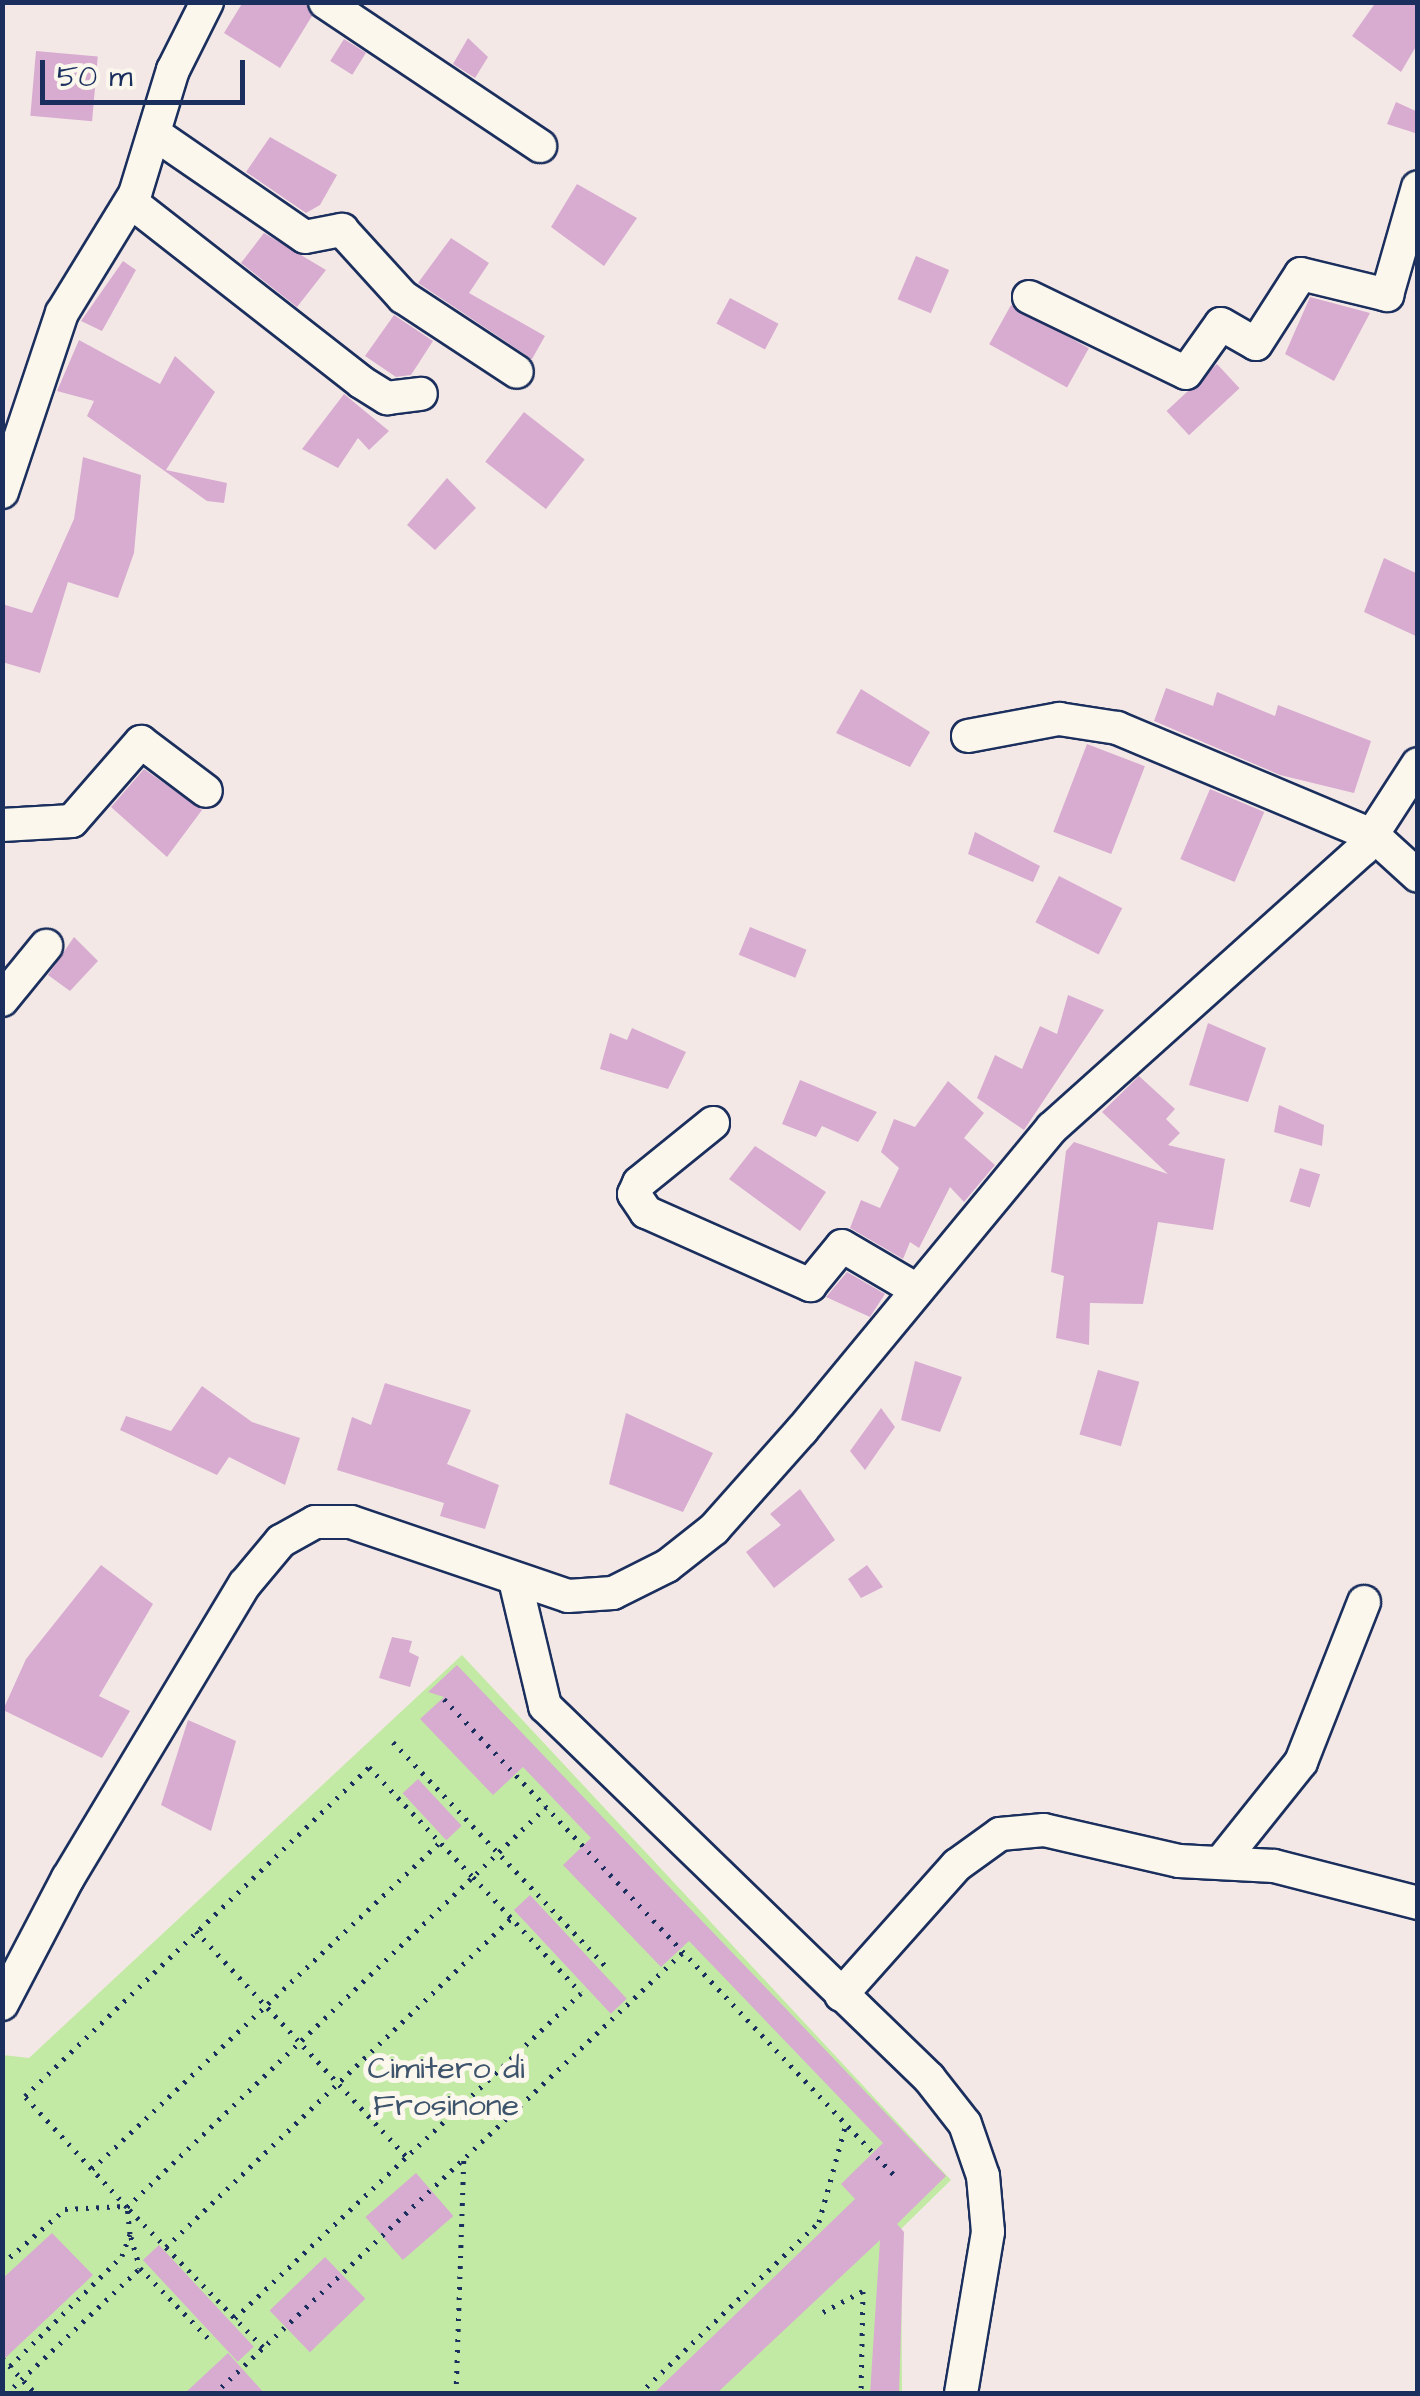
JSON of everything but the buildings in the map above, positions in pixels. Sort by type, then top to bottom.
[{"type":"street","points":[[2,492],[78,278],[131,202],[158,136],[173,70],[207,2]]},
{"type":"street","points":[[325,2],[540,146]]},
{"type":"street","points":[[158,136],[305,237],[342,230],[403,297],[518,372]]},
{"type":"street","points":[[1029,296],[1186,373],[1222,324],[1256,344],[1301,274],[1387,295],[1418,187]]},
{"type":"street","points":[[131,202],[361,382],[387,398],[421,394]]},
{"type":"street","points":[[968,736],[1059,719],[1117,728],[1374,836],[1418,876]]},
{"type":"street","points":[[2,825],[72,821],[141,742],[206,791]]},
{"type":"street","points":[[532,1639],[594,1595],[666,1566],[714,1529],[1052,1128],[1374,836],[1418,764]]},
{"type":"street","points":[[2,1000],[46,946]]},
{"type":"street","points":[[713,1123],[639,1183],[634,1194],[646,1212],[810,1285],[842,1246],[918,1290]]},
{"type":"street","points":[[2,2004],[107,1813],[281,1541],[315,1522],[351,1522],[515,1580],[594,1595]]},
{"type":"street","points":[[515,1580],[532,1639],[531,1675],[545,1706],[930,2078],[965,2124],[983,2176],[988,2232],[961,2394]]},
{"type":"street","points":[[1220,1862],[1302,1762],[1364,1602]]},
{"type":"street","points":[[842,1994],[957,1865],[1000,1834],[1044,1830],[1220,1862],[1274,1866],[1418,1903]]},
{"type":"path","points":[[444,1699],[896,2177]]},
{"type":"path","points":[[392,1742],[609,1970]]},
{"type":"path","points":[[235,2318],[580,1993],[368,1767],[23,2094],[127,2206],[166,2247],[263,2347]]},
{"type":"path","points":[[2,2264],[65,2210],[127,2206],[546,1808]]},
{"type":"path","points":[[92,2169],[440,1842]]},
{"type":"path","points":[[166,2247],[511,1918]]},
{"type":"path","points":[[196,1931],[407,2157]]},
{"type":"path","points":[[214,2394],[683,1952]]},
{"type":"path","points":[[638,2394],[819,2222],[846,2124]]},
{"type":"path","points":[[456,2394],[464,2158]]},
{"type":"path","points":[[127,2206],[140,2268],[209,2339]]},
{"type":"path","points":[[10,2366],[122,2256],[130,2234]]},
{"type":"path","points":[[6,2394],[140,2268]]},
{"type":"path","points":[[823,2312],[863,2290],[861,2394]]},
{"type":"path","points":[[2,2358],[36,2394]]},
{"type":"green space","name":"Cimitero di Frosinone","points":[[462,1655],[951,2180],[901,2229],[902,2393],[3,2394],[3,2055],[29,2058]]}]
